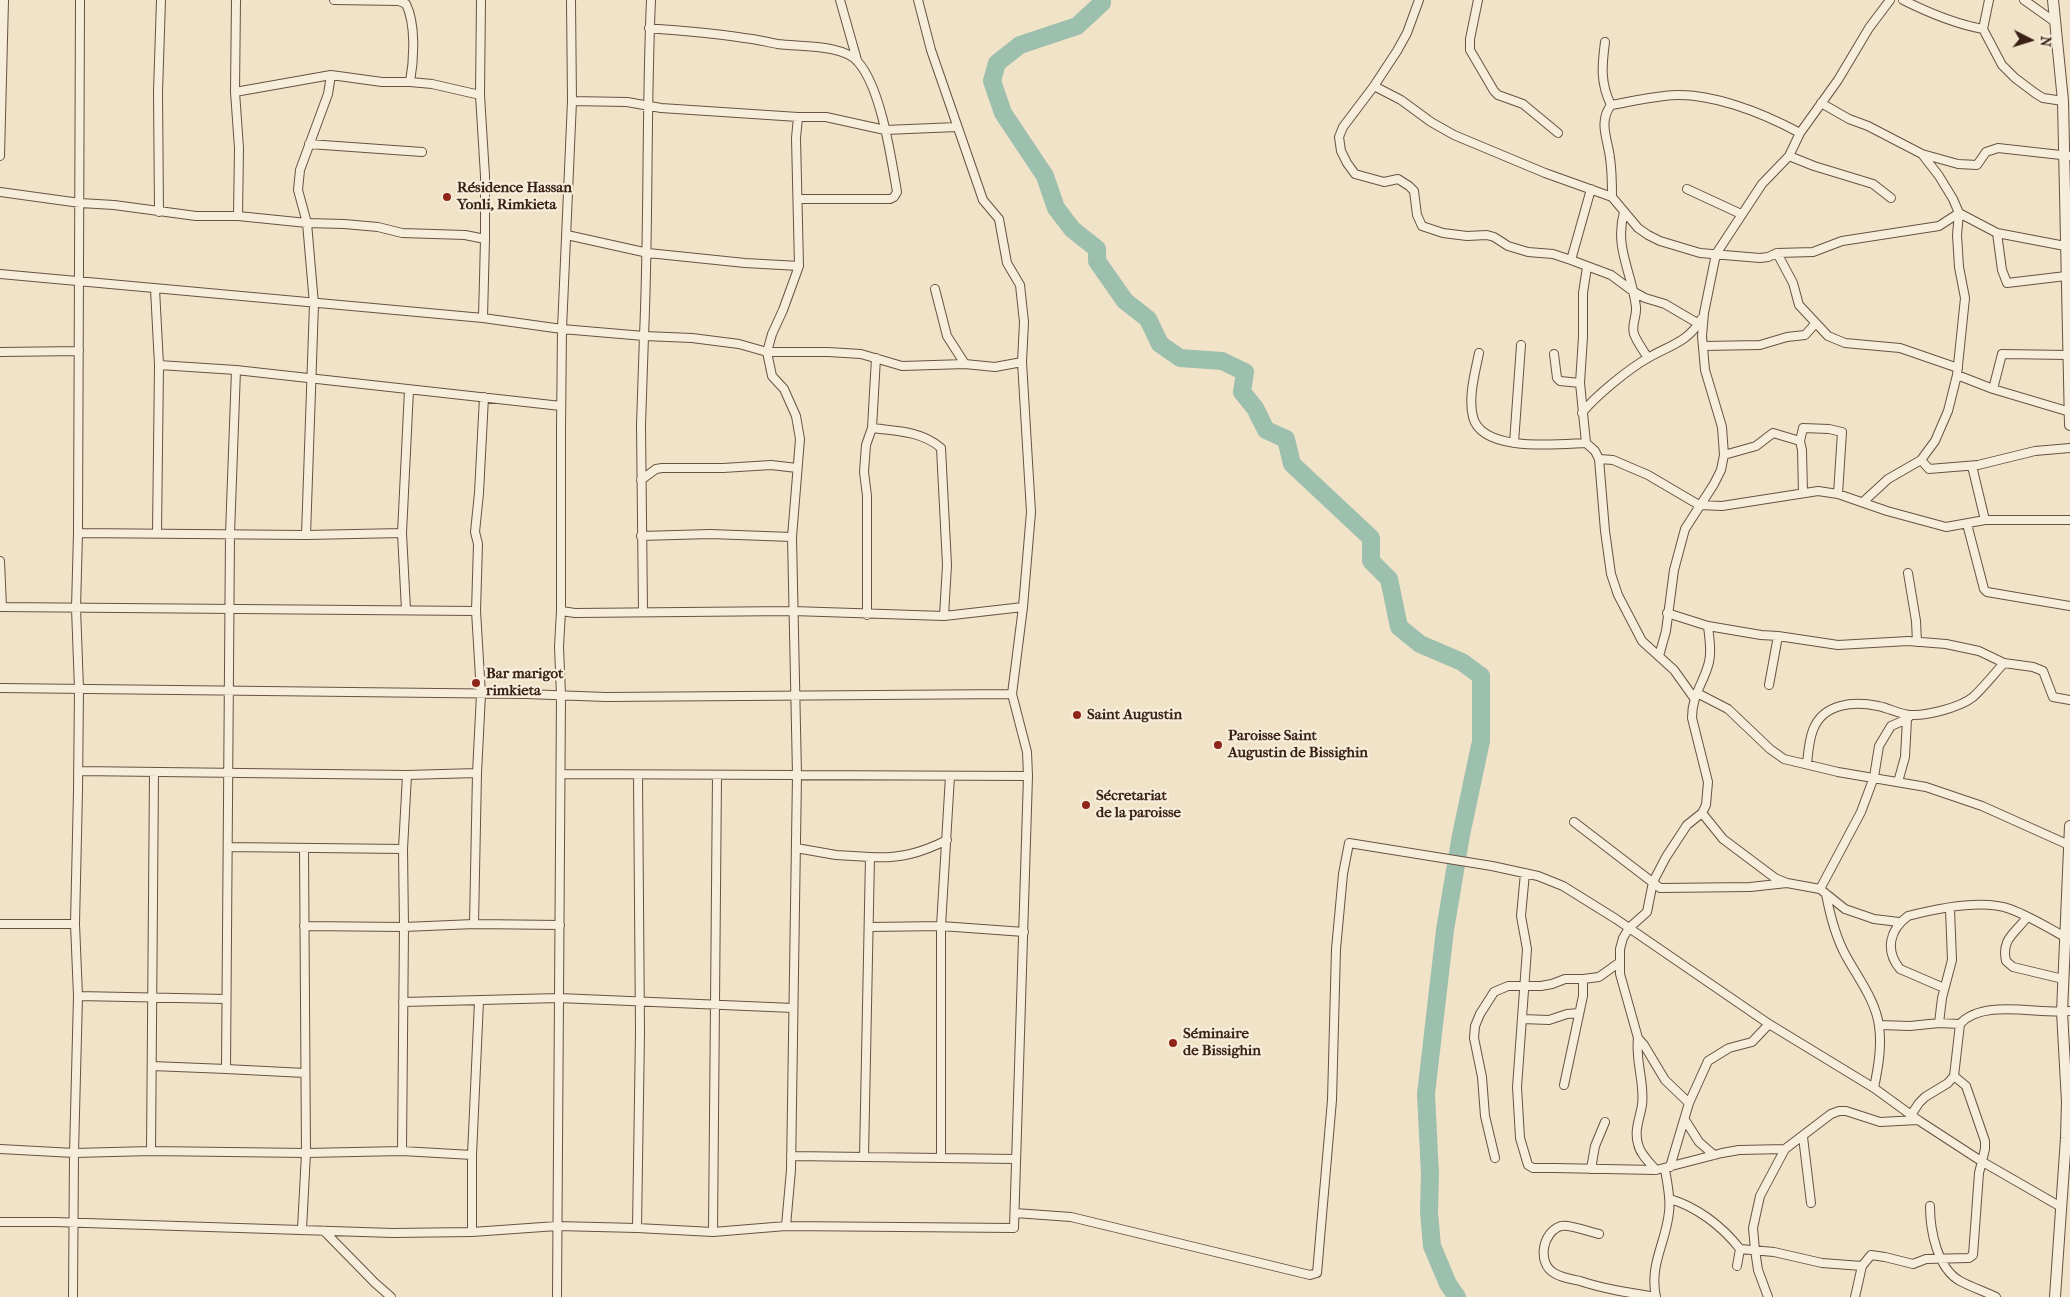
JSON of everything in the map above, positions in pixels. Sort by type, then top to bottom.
[{"type":"street","points":[[0,156],[4,0]]},
{"type":"street","points":[[73,1297],[78,996],[75,924],[79,689],[76,608],[78,533],[80,0]]},
{"type":"street","points":[[159,212],[158,92],[161,0]]},
{"type":"street","points":[[236,0],[235,92],[239,148],[238,216]]},
{"type":"street","points":[[334,0],[399,1],[406,4],[413,38],[414,62],[410,82]]},
{"type":"street","points":[[481,0],[480,95],[485,176],[486,239],[483,318]]},
{"type":"street","points":[[557,1297],[561,774],[559,647],[561,610],[561,406],[562,329],[572,101],[571,0]]},
{"type":"street","points":[[642,612],[641,425],[648,253],[646,189],[651,0]]},
{"type":"street","points":[[798,199],[874,199],[894,197],[897,192],[885,130],[869,83],[857,60],[840,0]]},
{"type":"street","points":[[0,1222],[302,1229],[324,1232],[472,1232],[557,1226],[712,1232],[786,1226],[1014,1228],[1028,776],[1027,752],[1012,694],[1024,607],[1031,504],[1022,362],[1024,322],[1020,285],[1007,262],[999,219],[983,200],[957,128],[918,0]]},
{"type":"street","points":[[1419,0],[1407,33],[1374,86],[1343,127],[1339,137],[1341,151],[1355,174],[1384,182],[1398,179],[1404,181],[1414,191],[1417,215],[1422,226],[1432,230],[1467,236],[1487,235],[1508,246],[1528,252],[1547,253],[1571,260],[1610,276],[1645,298],[1665,304],[1699,324]]},
{"type":"street","points":[[1478,0],[1470,39],[1470,50],[1494,91],[1498,95],[1523,104],[1558,134]]},
{"type":"street","points":[[1659,656],[1664,644],[1674,570],[1685,529],[1714,484],[1721,470],[1724,455],[1722,427],[1705,370],[1702,336],[1704,313],[1716,254],[1762,184],[1789,156],[1800,133],[1838,80],[1869,28],[1890,0]]},
{"type":"street","points":[[1903,0],[1928,13],[1961,25],[1983,28]]},
{"type":"street","points":[[1989,0],[1983,28],[2002,65],[2015,78],[2043,98],[2063,101]]},
{"type":"street","points":[[2024,0],[2055,22]]},
{"type":"street","points":[[2053,0],[2063,101],[2066,155],[2065,246],[2070,425]]},
{"type":"street","points":[[650,28],[745,38],[778,44],[827,48],[857,60]]},
{"type":"street","points":[[1605,42],[1601,69],[1604,92],[1611,105]]},
{"type":"street","points":[[235,92],[331,75],[382,82],[410,82],[480,95]]},
{"type":"street","points":[[306,535],[314,304],[307,223],[298,190],[300,170],[328,94],[331,75]]},
{"type":"street","points":[[1374,86],[1400,100],[1431,122],[1454,135],[1545,173],[1612,197],[1643,231],[1660,241],[1700,253],[1760,258],[1777,253],[1813,252],[1842,241],[1939,226],[1960,213]]},
{"type":"street","points":[[1612,197],[1611,161],[1604,133],[1607,110],[1611,105],[1664,96],[1716,100],[1772,118],[1800,133]]},
{"type":"street","points":[[572,101],[627,102],[647,106],[798,117],[826,117],[885,130],[957,128]]},
{"type":"street","points":[[1821,103],[1849,119],[1868,126],[1922,154],[1958,164],[1977,165],[1986,152],[1998,148],[2066,155]]},
{"type":"street","points":[[786,1226],[791,1156],[797,775],[792,611],[792,538],[800,439],[796,416],[784,389],[772,376],[767,352],[772,334],[799,266],[796,138],[798,117]]},
{"type":"street","points":[[309,144],[422,152]]},
{"type":"street","points":[[1863,502],[1888,479],[1921,460],[1935,441],[1948,411],[1957,371],[1965,298],[1959,267],[1960,213],[1954,199],[1922,154]]},
{"type":"street","points":[[1789,156],[1814,166],[1873,184],[1891,198]]},
{"type":"street","points":[[1571,260],[1591,189]]},
{"type":"street","points":[[1687,189],[1741,214]]},
{"type":"street","points":[[0,192],[196,216],[238,216],[307,223],[344,224],[378,227],[402,233],[466,235],[486,239]]},
{"type":"street","points":[[1624,212],[1620,225],[1621,247],[1634,292],[1636,314],[1633,324],[1634,334],[1648,358]]},
{"type":"street","points":[[1960,213],[1997,233],[2065,246]]},
{"type":"street","points":[[1997,233],[2002,270],[2007,283],[2066,276]]},
{"type":"street","points":[[567,235],[648,253],[745,263],[799,266]]},
{"type":"street","points":[[1777,253],[1793,283],[1799,305],[1828,336],[1838,341],[1900,348],[1957,371],[1993,389],[2070,412]]},
{"type":"street","points":[[1587,267],[1583,293],[1584,337],[1580,383],[1586,443],[1595,451],[1599,459],[1602,503],[1611,574],[1618,595],[1642,641],[1674,670],[1695,696],[1728,709],[1777,755],[1838,772],[1926,787],[1982,806],[2069,852]]},
{"type":"street","points":[[0,274],[483,318],[562,329],[692,338],[739,344],[767,352],[861,354],[902,366],[964,364],[994,367],[1022,362]]},
{"type":"street","points":[[155,289],[159,365],[157,533]]},
{"type":"street","points":[[935,289],[947,336],[964,364]]},
{"type":"street","points":[[1582,413],[1590,402],[1648,358],[1678,344],[1699,324],[1704,313]]},
{"type":"street","points":[[1704,346],[1760,345],[1787,337],[1805,335],[1815,324]]},
{"type":"street","points":[[1514,443],[1521,345]]},
{"type":"street","points":[[0,352],[79,351]]},
{"type":"street","points":[[1479,353],[1472,402],[1473,419],[1483,432],[1514,443],[1538,445],[1586,443]]},
{"type":"street","points":[[1554,354],[1557,378],[1560,381],[1580,383]]},
{"type":"street","points":[[1993,389],[2002,354],[2069,354]]},
{"type":"street","points":[[867,615],[867,496],[864,472],[866,445],[872,428],[876,358]]},
{"type":"street","points":[[159,365],[236,370],[310,380],[484,396],[561,406]]},
{"type":"street","points":[[226,1069],[230,534],[236,370]]},
{"type":"street","points":[[406,610],[402,533],[409,390]]},
{"type":"street","points":[[474,924],[477,772],[481,694],[476,611],[478,544],[476,523],[484,396]]},
{"type":"street","points":[[872,428],[912,433],[933,441],[942,448],[947,565],[944,616]]},
{"type":"street","points":[[1802,493],[1802,450],[1800,441],[1804,428],[1829,429],[1842,432],[1838,494]]},
{"type":"street","points":[[1724,455],[1756,446],[1773,433],[1800,441]]},
{"type":"street","points":[[1921,460],[1929,469],[1972,466],[1987,464],[2035,451],[2070,448]]},
{"type":"street","points":[[1599,459],[1613,460],[1648,475],[1699,505],[1722,506],[1818,491],[1838,494],[1943,526],[1985,520],[2070,520]]},
{"type":"street","points":[[641,480],[656,469],[662,468],[723,468],[771,464],[797,468]]},
{"type":"street","points":[[1972,466],[1985,520]]},
{"type":"street","points":[[1967,524],[1984,589],[1987,592],[2070,606]]},
{"type":"street","points":[[78,533],[306,535],[402,533]]},
{"type":"street","points":[[641,536],[710,534],[792,538]]},
{"type":"street","points":[[0,561],[1,607],[476,611]]},
{"type":"street","points":[[1908,573],[1916,621],[1917,642]]},
{"type":"street","points":[[561,610],[575,613],[792,611],[867,615],[944,616],[1024,607]]},
{"type":"street","points":[[1667,614],[1708,626],[1848,646],[1917,642],[1946,644],[1979,651],[2004,663],[2033,667],[2044,671],[2053,697],[2070,700]]},
{"type":"street","points":[[1656,1170],[1642,1153],[1636,1134],[1642,1090],[1636,1051],[1638,1038],[1620,974],[1620,949],[1629,928],[1647,912],[1653,882],[1679,835],[1687,824],[1702,813],[1706,805],[1708,782],[1692,718],[1695,696],[1709,661],[1708,626]]},
{"type":"street","points":[[1769,685],[1778,636]]},
{"type":"street","points":[[1874,1088],[1880,1052],[1879,1025],[1859,977],[1841,946],[1823,891],[1853,830],[1874,777],[1879,746],[1891,726],[1909,717],[1930,713],[1973,698],[2004,663]]},
{"type":"street","points":[[0,688],[606,697],[1012,694]]},
{"type":"street","points":[[1807,764],[1812,730],[1820,718],[1832,708],[1840,705],[1857,704],[1877,706],[1909,717]]},
{"type":"street","points":[[1898,782],[1905,757],[1909,717]]},
{"type":"street","points":[[78,771],[407,775],[477,772]]},
{"type":"street","points":[[151,1151],[154,772]]},
{"type":"street","points":[[561,774],[1028,776]]},
{"type":"street","points":[[402,1151],[403,849],[407,775]]},
{"type":"street","points":[[638,775],[640,1002],[638,1228]]},
{"type":"street","points":[[712,1232],[718,775]]},
{"type":"street","points":[[941,1158],[941,926],[950,776]]},
{"type":"street","points":[[1702,813],[1723,839],[1761,870],[1787,883],[1823,891],[1845,909],[1874,918],[1898,922]]},
{"type":"street","points":[[1574,822],[1657,886],[1666,889],[1680,887],[1750,887],[1787,883]]},
{"type":"street","points":[[2055,1297],[2066,1138],[2068,1066],[2063,979],[2070,826]]},
{"type":"street","points":[[796,848],[836,855],[883,858],[924,852],[947,840]]},
{"type":"street","points":[[1015,1213],[1071,1217],[1310,1276],[1317,1273],[1332,1100],[1336,950],[1343,874],[1349,843],[1472,862],[1538,876],[1563,886],[1629,928],[1770,1024],[1874,1088],[1914,1118],[1981,1161],[2061,1207]]},
{"type":"street","points":[[228,847],[403,849]]},
{"type":"street","points":[[302,1229],[306,1153],[304,849]]},
{"type":"street","points":[[864,1157],[870,857]]},
{"type":"street","points":[[1525,873],[1521,916],[1526,942],[1525,986],[1517,1069],[1518,1114],[1521,1145],[1526,1162],[1533,1168],[1656,1170],[1739,1150],[1785,1149]]},
{"type":"street","points":[[1944,988],[1900,969],[1895,963],[1890,949],[1890,941],[1898,922],[1908,916],[1950,909],[1995,905],[2009,908],[2027,916],[2064,937]]},
{"type":"street","points":[[1939,1022],[1944,988],[1952,960],[1950,909]]},
{"type":"street","points":[[2027,916],[2008,938],[2006,961],[2013,967],[2063,979]]},
{"type":"street","points":[[0,924],[75,924]]},
{"type":"street","points":[[304,926],[560,925]]},
{"type":"street","points":[[869,927],[941,926],[1024,932]]},
{"type":"street","points":[[1495,1158],[1486,1116],[1482,1077],[1474,1038],[1475,1026],[1480,1014],[1494,992],[1508,986],[1552,984],[1565,978],[1583,979],[1599,977],[1620,962]]},
{"type":"street","points":[[1564,1084],[1583,996],[1583,979]]},
{"type":"street","points":[[78,996],[226,999]]},
{"type":"street","points":[[403,1002],[559,998],[793,1008]]},
{"type":"street","points":[[472,1232],[472,1155],[479,1001]]},
{"type":"street","points":[[1879,1025],[1910,1026],[1939,1022],[1960,1024],[1971,1016],[1989,1010],[2066,1011]]},
{"type":"street","points":[[1522,1019],[1549,1020],[1567,1014],[1579,1013]]},
{"type":"street","points":[[1599,1234],[1568,1226],[1559,1227],[1553,1231],[1545,1243],[1544,1258],[1546,1265],[1555,1274],[1595,1287],[1656,1297],[1654,1289],[1656,1261],[1666,1230],[1670,1199],[1667,1168],[1685,1120],[1689,1103],[1708,1061],[1729,1048],[1752,1042],[1770,1024]]},
{"type":"street","points":[[1914,1118],[1919,1103],[1925,1097],[1948,1083],[1954,1076],[1960,1024]]},
{"type":"street","points":[[1638,1038],[1644,1044],[1665,1080],[1689,1103]]},
{"type":"street","points":[[152,1066],[305,1073]]},
{"type":"street","points":[[1855,1297],[1862,1266],[1871,1256],[1885,1256],[1913,1264],[1926,1259],[1969,1258],[1973,1255],[1981,1161],[1985,1149],[1983,1133],[1966,1086],[1954,1076]]},
{"type":"street","points":[[1768,1297],[1758,1270],[1754,1250],[1753,1228],[1760,1196],[1785,1149],[1831,1114],[1839,1111],[1880,1122],[1914,1118]]},
{"type":"street","points":[[1685,1120],[1699,1142],[1714,1155]]},
{"type":"street","points":[[1591,1169],[1595,1146],[1605,1122]]},
{"type":"street","points":[[1803,1137],[1811,1202]]},
{"type":"street","points":[[0,1149],[74,1152],[306,1153],[402,1151],[472,1155]]},
{"type":"street","points":[[791,1156],[1016,1159]]},
{"type":"street","points":[[1670,1199],[1696,1210],[1728,1234],[1740,1249],[1774,1252],[1822,1263],[1862,1266]]},
{"type":"street","points":[[1930,1206],[1932,1231],[1941,1258],[1952,1276],[1996,1297]]},
{"type":"street","points":[[324,1232],[391,1297]]},
{"type":"street","points":[[1737,1266],[1740,1249]]},
{"type":"street","points":[[1976,1297],[1978,1288]]},
{"type":"waterway","points":[[1102,0],[1102,3],[1077,26],[1020,45],[997,63],[992,81],[1003,113],[1045,176],[1056,208],[1072,229],[1097,249],[1097,261],[1125,301],[1148,319],[1160,344],[1180,358],[1222,361],[1245,372],[1242,392],[1255,408],[1266,430],[1286,439],[1292,464],[1371,538],[1371,561],[1389,579],[1399,627],[1420,644],[1462,662],[1481,676],[1481,741],[1461,835],[1445,930],[1426,1094],[1430,1174],[1429,1212],[1432,1246],[1448,1284],[1457,1297]]},
{"type":"place","name":"Résidence Hassan Yonli, Rimkieta","points":[[447,197]]},
{"type":"place","name":"Bar marigot rimkieta","points":[[476,683]]},
{"type":"place","name":"Saint Augustin","points":[[1077,715]]},
{"type":"place","name":"Paroisse Saint Augustin de Bissighin","points":[[1218,745]]},
{"type":"place","name":"Sécretariat de la paroisse","points":[[1086,805]]},
{"type":"place","name":"Séminaire de Bissighin","points":[[1173,1043]]}]
